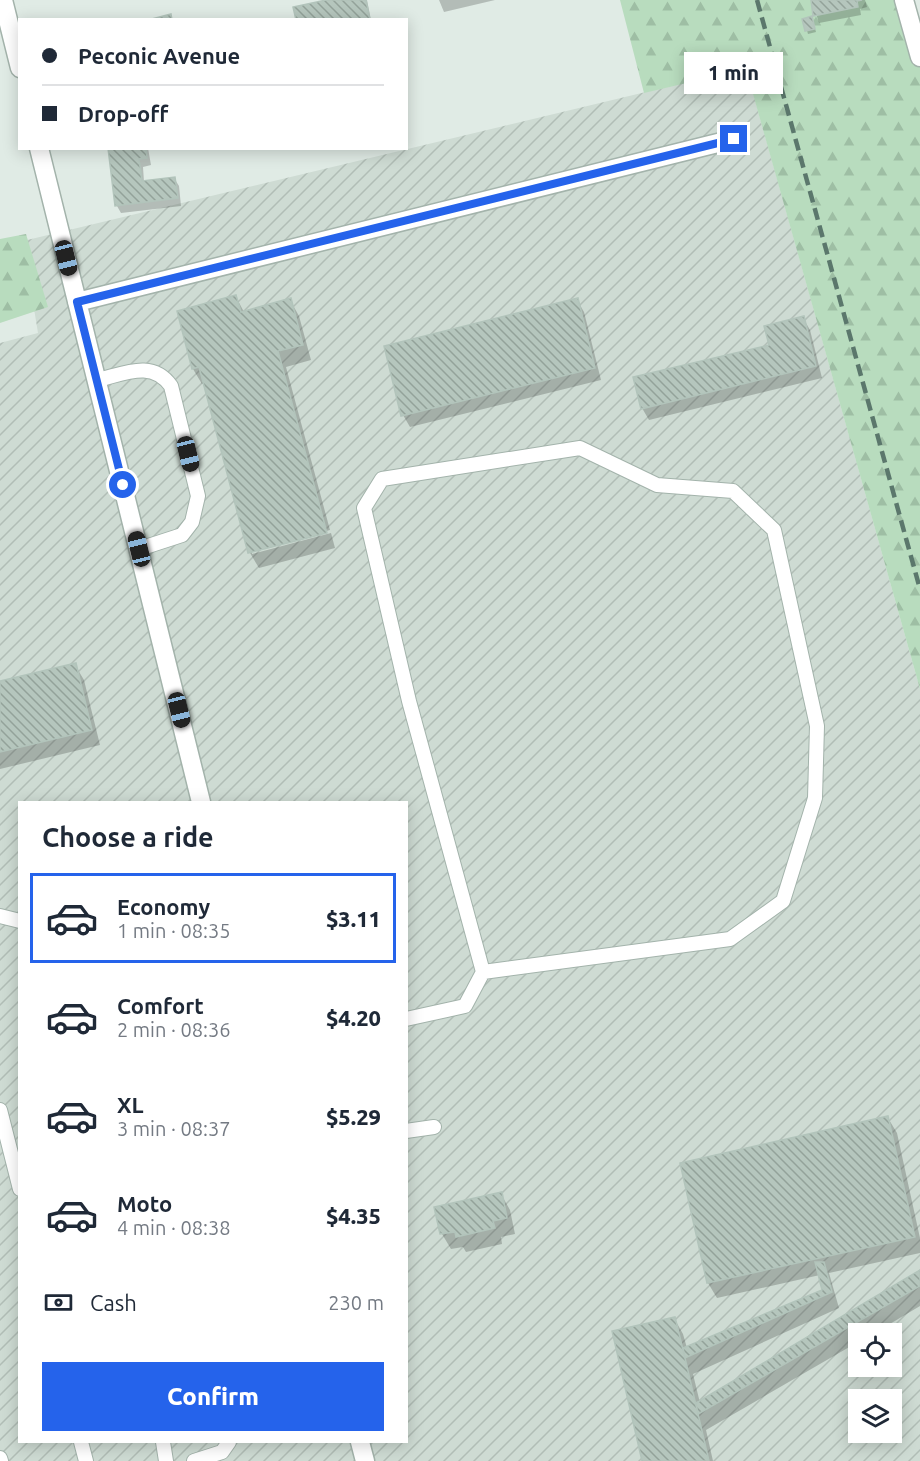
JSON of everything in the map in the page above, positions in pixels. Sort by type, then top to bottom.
[{"type":"street","points":[[3,0],[18,60]]},
{"type":"street","points":[[904,0],[920,57]]},
{"type":"street","points":[[77,302],[734,139]]},
{"type":"street","points":[[39,150],[201,801]]},
{"type":"street","points":[[360,1443],[365,1461]]},
{"type":"lane","points":[[97,380],[150,369],[163,375],[171,386],[194,476],[198,496],[192,522],[182,535],[139,549]]},
{"type":"lane","points":[[408,1019],[465,1006],[483,972],[409,701],[364,508],[382,479],[580,448],[657,484],[733,491],[774,530],[817,726],[815,798],[783,901],[730,939],[483,972]]},
{"type":"lane","points":[[0,916],[18,920]]},
{"type":"lane","points":[[0,1110],[18,1181]]},
{"type":"lane","points":[[408,1131],[434,1127]]},
{"type":"lane","points":[[81,1443],[86,1461]]},
{"type":"lane","points":[[163,1443],[166,1461]]},
{"type":"lane","points":[[194,1461],[222,1452],[228,1443]]},
{"type":"shaded area","points":[[746,68],[920,689],[920,1461],[0,1461],[0,343],[38,333],[23,241]]},
{"type":"green space","points":[[620,0],[904,0],[920,57],[920,689],[746,69],[644,93]]},
{"type":"green space","points":[[26,234],[48,307],[0,323],[0,239]]},
{"type":"building","points":[[326,0],[366,0],[370,18],[296,18],[293,7]]},
{"type":"building","points":[[811,0],[862,0],[857,1],[858,7],[813,16]]},
{"type":"building","points":[[171,14],[172,18],[156,18]]},
{"type":"building","points":[[812,16],[815,29],[805,31],[802,19]]},
{"type":"building","points":[[108,150],[146,150],[147,158],[139,159],[142,181],[175,177],[178,198],[115,206]]},
{"type":"building","points":[[236,295],[241,312],[291,298],[303,345],[278,351],[327,533],[248,553],[199,367],[192,369],[177,311]]},
{"type":"building","points":[[578,298],[595,368],[401,416],[384,346]]},
{"type":"building","points":[[804,316],[816,366],[641,409],[633,377],[769,345],[764,326]]},
{"type":"building","points":[[76,663],[92,730],[0,752],[0,681]]},
{"type":"building","points":[[888,1116],[915,1237],[707,1283],[680,1163]]},
{"type":"building","points":[[502,1192],[507,1218],[493,1221],[495,1228],[456,1237],[455,1232],[440,1234],[434,1207]]},
{"type":"building","points":[[815,1262],[824,1262],[832,1292],[685,1358],[683,1348],[822,1290]]},
{"type":"building","points":[[920,1270],[920,1286],[856,1323],[848,1323],[848,1328],[698,1414],[696,1403]]},
{"type":"building","points":[[675,1317],[709,1461],[642,1461],[612,1331]]},
{"type":"railway","points":[[757,0],[920,589]]},
{"type":"route","points":[[123,485],[77,302],[734,139]]}]
